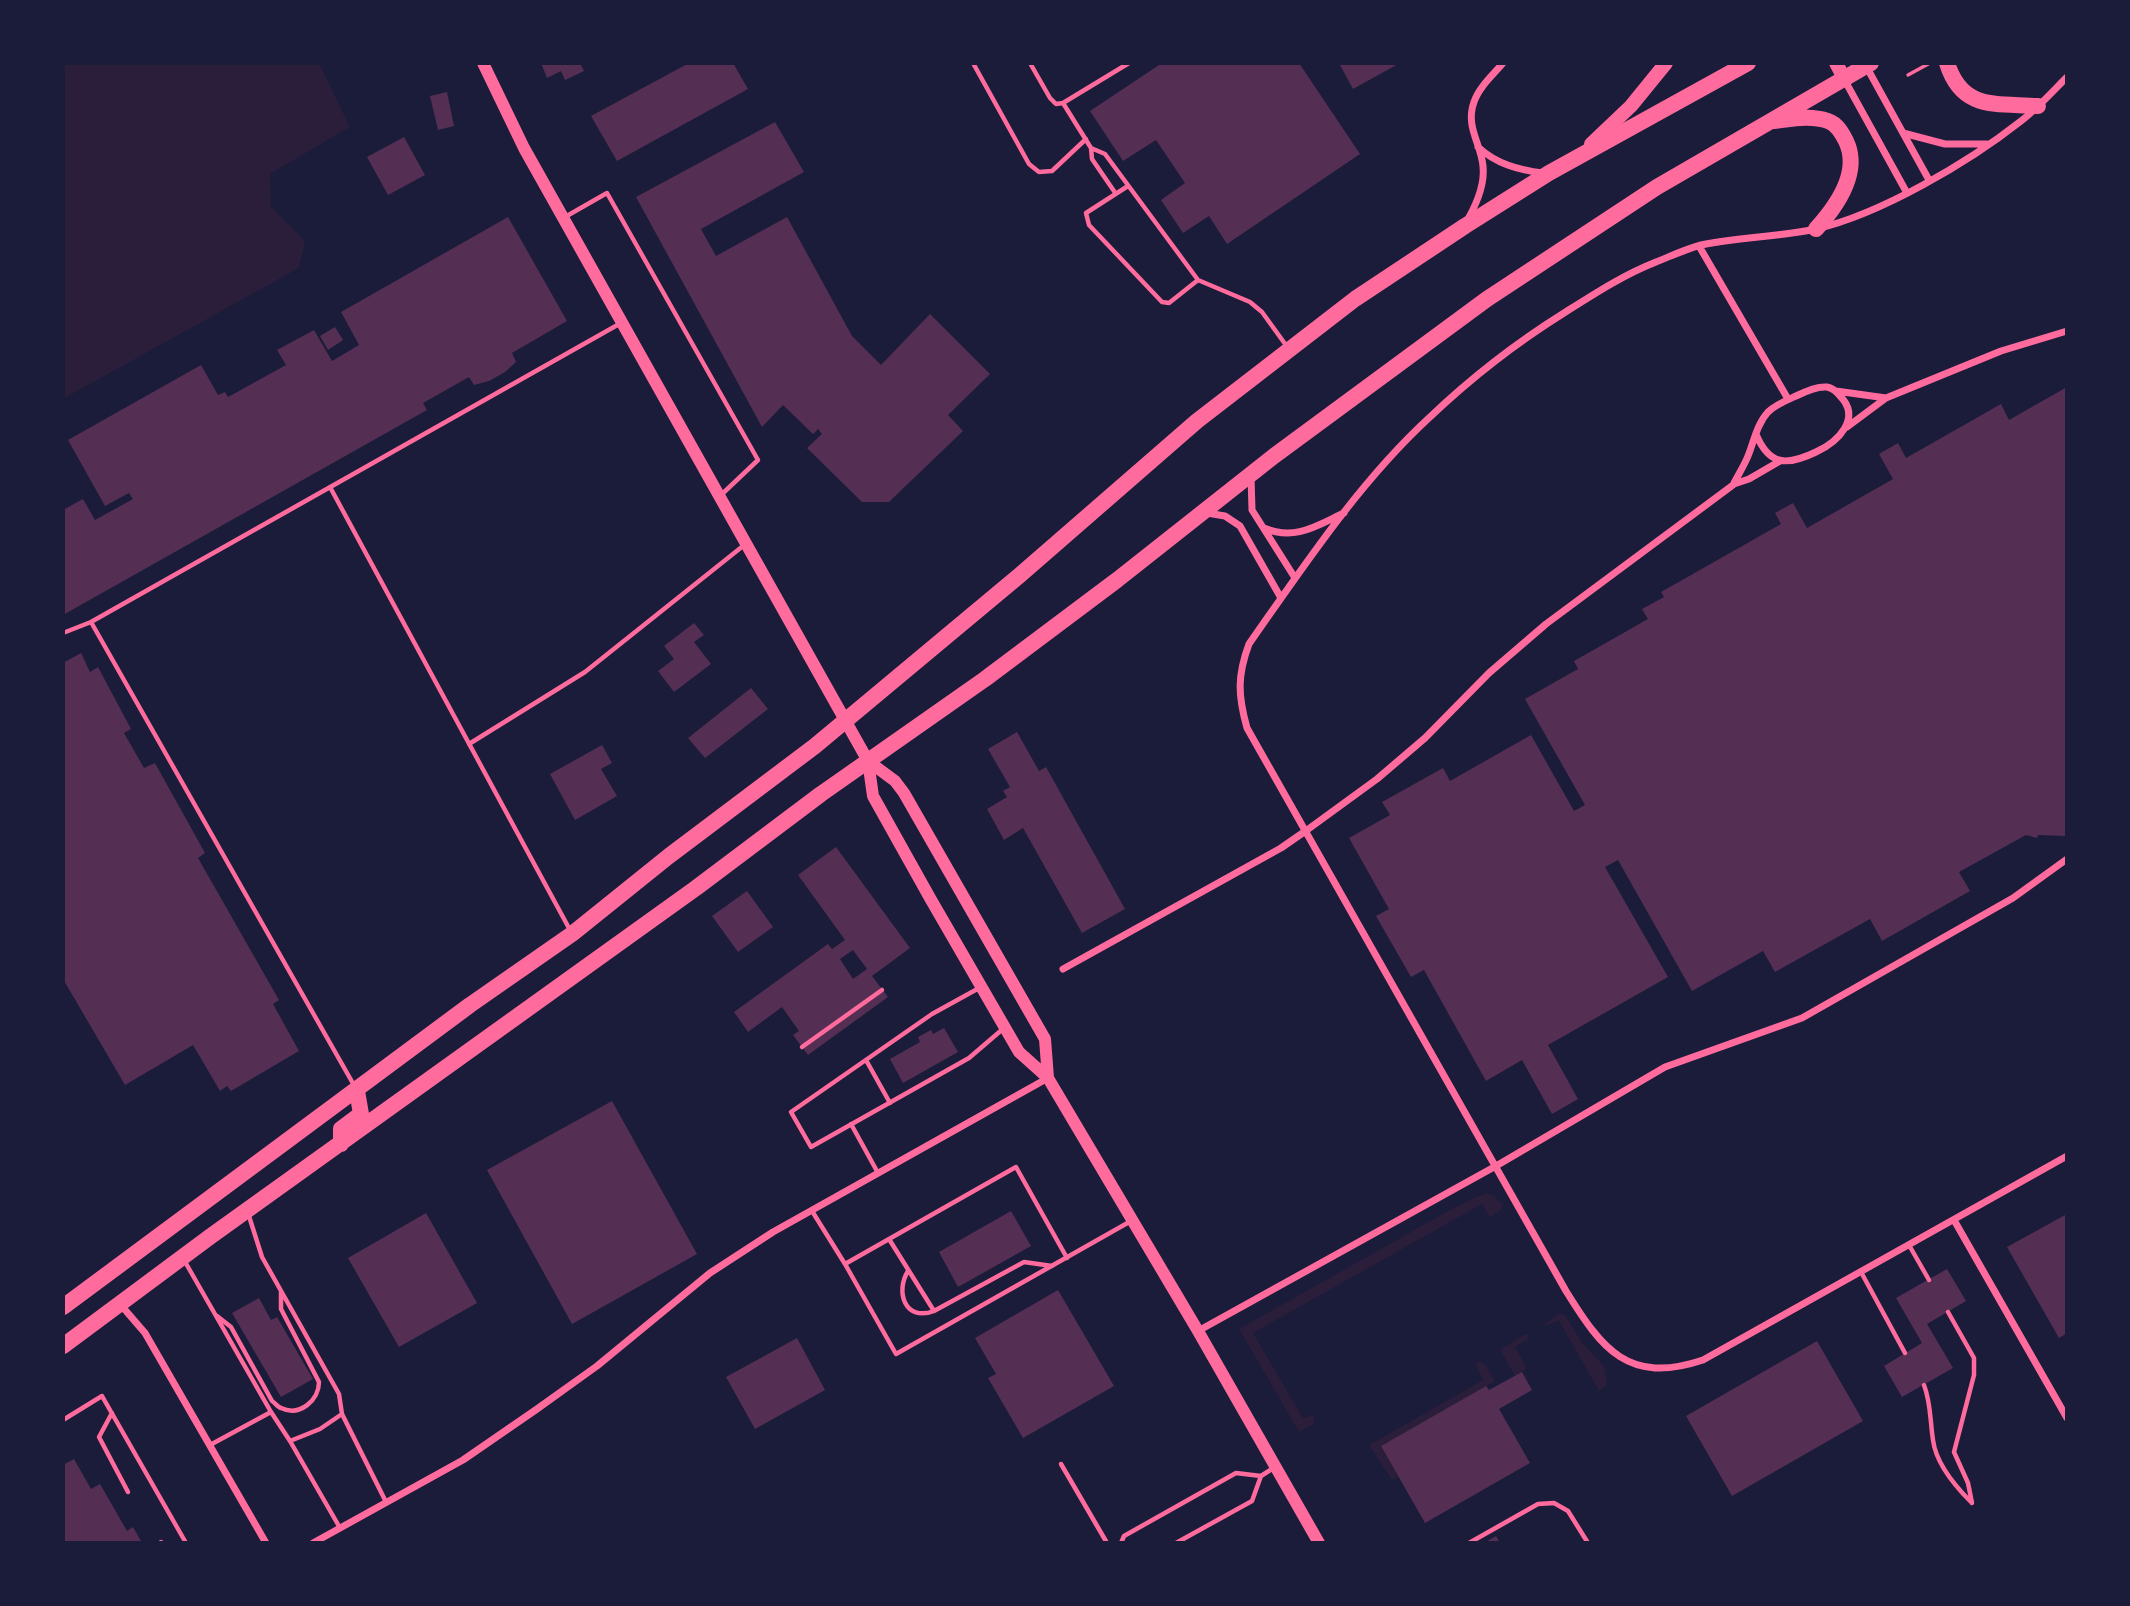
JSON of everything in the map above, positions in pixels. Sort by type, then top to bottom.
[{"type":"highway","points":[[63,1307],[470,1005],[572,934],[846,721],[1189,428],[1355,299],[1549,173],[1748,63]]},
{"type":"highway","points":[[1947,63],[1951,79],[1962,93],[1982,102],[2038,106]]},
{"type":"highway","points":[[63,1346],[182,1256],[1003,666],[1251,474],[1408,357],[1543,262],[1657,187],[1867,64]]},
{"type":"highway","points":[[1768,121],[1808,117],[1830,121],[1841,131],[1850,149],[1850,169],[1842,195],[1816,229]]},
{"type":"highway","points":[[341,1144],[341,1129],[361,1114],[357,1091]]},
{"type":"main road","points":[[483,63],[516,132],[563,218],[868,761],[873,796],[1019,1052],[1048,1078],[1198,1331],[1319,1543]]},
{"type":"main road","points":[[1549,173],[1606,132],[1666,63]]},
{"type":"main road","points":[[1836,63],[1844,78]]},
{"type":"main road","points":[[868,761],[895,781],[904,793],[1045,1039],[1048,1078]]},
{"type":"street","points":[[1465,226],[1482,183],[1483,166],[1471,126],[1473,104],[1481,89],[1503,63]]},
{"type":"street","points":[[1867,64],[1929,180]]},
{"type":"street","points":[[2067,77],[2038,106],[1988,144],[1907,193],[1864,214],[1816,229],[1699,246],[1619,279],[1506,352],[1429,418],[1387,461],[1295,578],[1249,644],[1240,668],[1240,689],[1247,728],[1580,1313],[1596,1336],[1614,1354],[1638,1367],[1662,1369],[1683,1367],[1703,1360],[2067,1156]]},
{"type":"street","points":[[1844,78],[1907,193]]},
{"type":"street","points":[[1903,133],[1945,144],[1988,144]]},
{"type":"street","points":[[1477,146],[1509,166],[1549,173]]},
{"type":"street","points":[[1699,246],[1788,399]]},
{"type":"street","points":[[1756,434],[1762,449],[1771,457],[1780,461],[1792,461],[1822,449],[1886,398],[2001,351],[2067,331]]},
{"type":"street","points":[[1733,485],[1748,458],[1761,422],[1770,410],[1788,399],[1807,390],[1826,387],[1836,391],[1886,398]]},
{"type":"street","points":[[1836,391],[1850,411],[1847,427]]},
{"type":"street","points":[[1063,969],[1281,848],[1307,830],[1385,772],[1425,738],[1489,673],[1546,624],[1733,485],[1780,461]]},
{"type":"street","points":[[1251,474],[1252,510],[1295,578]]},
{"type":"street","points":[[1202,512],[1225,516],[1240,526],[1281,598]]},
{"type":"street","points":[[1263,528],[1278,534],[1291,534],[1345,513]]},
{"type":"street","points":[[1198,1331],[1496,1166],[1665,1067],[1802,1018],[2012,898],[2067,859]]},
{"type":"street","points":[[313,1543],[463,1460],[597,1366],[710,1273],[773,1232],[1048,1078]]},
{"type":"street","points":[[1954,1220],[2067,1418]]},
{"type":"street","points":[[119,1303],[145,1333],[266,1543]]},
{"type":"lane","points":[[973,63],[1029,164],[1039,172],[1052,171],[1086,139]]},
{"type":"lane","points":[[1030,63],[1049,98],[1056,104],[1063,103],[1129,63]]},
{"type":"lane","points":[[1063,103],[1091,148],[1092,159],[1116,194]]},
{"type":"lane","points":[[1091,148],[1105,154],[1198,281],[1250,302],[1262,312],[1289,349]]},
{"type":"lane","points":[[1128,186],[1086,213],[1089,225],[1162,302],[1169,303],[1198,281]]},
{"type":"lane","points":[[563,218],[607,193],[758,460],[719,496]]},
{"type":"lane","points":[[63,633],[91,622],[622,323]]},
{"type":"lane","points":[[330,487],[572,934]]},
{"type":"lane","points":[[470,744],[585,672],[746,543]]},
{"type":"lane","points":[[91,622],[357,1091]]},
{"type":"lane","points":[[981,986],[932,1014],[791,1112],[811,1147],[969,1058],[1005,1028]]},
{"type":"lane","points":[[802,1047],[882,990]]},
{"type":"lane","points":[[866,1059],[890,1103]]},
{"type":"lane","points":[[850,1124],[878,1173]]},
{"type":"lane","points":[[845,1264],[1016,1167],[1066,1258]]},
{"type":"lane","points":[[247,1210],[262,1257],[339,1394],[342,1414],[386,1502]]},
{"type":"lane","points":[[812,1210],[896,1354],[1132,1220]]},
{"type":"lane","points":[[888,1239],[934,1311]]},
{"type":"lane","points":[[1909,1245],[1929,1280]]},
{"type":"lane","points":[[182,1256],[340,1528]]},
{"type":"lane","points":[[908,1271],[902,1281],[902,1296],[911,1311],[923,1315],[1024,1262],[1052,1266]]},
{"type":"lane","points":[[1861,1272],[1905,1353]]},
{"type":"lane","points":[[214,1313],[231,1327],[272,1401],[282,1409],[297,1410],[313,1401],[319,1391],[319,1382],[281,1309],[281,1291]]},
{"type":"lane","points":[[1924,1384],[1930,1400],[1933,1444],[1957,1488],[1972,1503],[1968,1483],[1954,1451],[1974,1375],[1974,1358],[1948,1312]]},
{"type":"lane","points":[[63,1420],[102,1396],[186,1543]]},
{"type":"lane","points":[[210,1445],[271,1412]]},
{"type":"lane","points":[[112,1413],[99,1437],[128,1492]]},
{"type":"lane","points":[[290,1441],[320,1429],[342,1414]]},
{"type":"lane","points":[[1061,1464],[1107,1543]]},
{"type":"lane","points":[[1121,1543],[1124,1536],[1236,1473],[1261,1476],[1276,1467]]},
{"type":"lane","points":[[1176,1543],[1252,1501],[1261,1476]]},
{"type":"lane","points":[[1469,1543],[1538,1504],[1554,1503],[1568,1511],[1588,1543]]},
{"type":"path","points":[[1908,75],[1930,63]]},
{"type":"shaded area","points":[[63,63],[319,63],[350,127],[270,174],[271,207],[305,241],[299,268],[63,399]]},
{"type":"shaded area","points":[[1486,1193],[1493,1195],[1503,1205],[1501,1210],[1490,1217],[1482,1204],[1253,1333],[1303,1418],[1314,1415],[1314,1424],[1299,1432],[1239,1329],[1457,1206]]},
{"type":"shaded area","points":[[1561,1313],[1565,1315],[1583,1344],[1604,1366],[1607,1385],[1599,1391],[1559,1321],[1545,1326],[1544,1324]]},
{"type":"shaded area","points":[[1528,1335],[1528,1339],[1515,1347],[1527,1368],[1515,1376],[1500,1350]]},
{"type":"shaded area","points":[[1479,1361],[1486,1365],[1495,1381],[1381,1446],[1398,1477],[1392,1480],[1369,1445],[1483,1380],[1475,1363]]},
{"type":"building","points":[[541,63],[580,63],[584,71],[565,80],[561,71],[547,78]]},
{"type":"building","points":[[689,63],[733,63],[748,89],[617,161],[591,116]]},
{"type":"building","points":[[1162,63],[1299,63],[1360,154],[1227,244],[1209,216],[1183,233],[1161,200],[1185,183],[1156,140],[1123,161],[1090,111]]},
{"type":"building","points":[[1339,63],[1400,63],[1353,89]]},
{"type":"building","points":[[447,92],[454,126],[438,130],[430,96]]},
{"type":"building","points":[[775,122],[804,172],[701,229],[716,256],[787,217],[852,336],[881,365],[930,314],[990,374],[948,415],[963,431],[889,502],[862,502],[807,448],[822,434],[818,429],[813,434],[783,405],[762,427],[636,197]]},
{"type":"building","points":[[404,137],[425,175],[388,195],[367,157]]},
{"type":"building","points":[[508,217],[567,321],[512,353],[516,362],[505,372],[489,381],[474,385],[469,377],[423,403],[427,410],[63,615],[63,510],[83,499],[95,520],[133,499],[129,493],[105,506],[68,440],[201,365],[218,395],[225,392],[228,397],[286,365],[277,350],[314,330],[332,361],[359,345],[341,312]]},
{"type":"building","points":[[335,327],[343,340],[328,350],[320,336]]},
{"type":"building","points":[[2067,387],[2067,836],[2038,835],[2037,838],[2026,835],[1959,872],[1970,891],[1882,941],[1870,919],[1775,972],[1763,951],[1692,991],[1618,860],[1605,867],[1668,977],[1548,1045],[1578,1099],[1552,1114],[1522,1060],[1486,1081],[1424,970],[1411,977],[1376,916],[1389,909],[1349,838],[1390,815],[1382,802],[1443,768],[1450,781],[1531,735],[1574,811],[1585,805],[1525,699],[1578,669],[1574,661],[1648,619],[1642,609],[1664,597],[1661,592],[1781,524],[1775,513],[1793,503],[1807,528],[1893,479],[1879,454],[1898,443],[1906,458],[2001,404],[2009,420]]},
{"type":"building","points":[[694,623],[704,635],[694,642],[711,664],[674,692],[658,671],[674,659],[664,646]]},
{"type":"building","points":[[81,653],[90,672],[98,667],[131,729],[124,733],[144,768],[155,763],[205,853],[198,858],[279,1000],[273,1004],[299,1051],[231,1091],[227,1086],[220,1091],[193,1045],[125,1085],[63,979],[63,663]]},
{"type":"building","points":[[751,688],[768,709],[705,758],[688,738]]},
{"type":"building","points":[[1017,732],[1039,771],[1046,767],[1125,909],[1082,933],[1023,828],[1004,840],[987,809],[1007,797],[1003,791],[1010,787],[988,749]]},
{"type":"building","points":[[602,745],[612,763],[601,769],[617,796],[575,820],[550,774]]},
{"type":"building","points":[[836,847],[910,948],[872,976],[888,997],[808,1055],[793,1035],[799,1031],[782,1007],[748,1032],[734,1012],[828,944],[832,949],[845,940],[798,875]],"holes":[[[853,950],[867,969],[853,979],[840,959]]]},
{"type":"building","points":[[747,891],[773,927],[738,952],[712,916]]},
{"type":"building","points":[[944,1028],[958,1052],[903,1083],[890,1059],[920,1042],[918,1037],[931,1030],[933,1034]]},
{"type":"building","points":[[612,1101],[697,1254],[572,1324],[487,1170]]},
{"type":"building","points":[[1011,1211],[1031,1246],[958,1287],[939,1252]]},
{"type":"building","points":[[426,1213],[477,1303],[399,1347],[348,1258]]},
{"type":"building","points":[[2067,1214],[2067,1333],[2059,1338],[2007,1247]]},
{"type":"building","points":[[1947,1269],[1966,1301],[1927,1324],[1953,1368],[1902,1397],[1884,1366],[1922,1343],[1896,1298]]},
{"type":"building","points":[[1058,1290],[1114,1386],[1023,1438],[988,1378],[996,1374],[975,1338]]},
{"type":"building","points":[[259,1298],[271,1320],[277,1317],[313,1379],[281,1397],[232,1313]]},
{"type":"building","points":[[797,1338],[825,1390],[755,1429],[726,1377]]},
{"type":"building","points":[[1817,1341],[1863,1421],[1732,1496],[1686,1416]]},
{"type":"building","points":[[1522,1372],[1532,1390],[1499,1409],[1530,1463],[1425,1523],[1381,1446],[1486,1386],[1489,1390]]},
{"type":"building","points":[[74,1459],[91,1489],[100,1484],[127,1531],[133,1527],[142,1543],[63,1543],[63,1465]]},
{"type":"building","points":[[1496,1536],[1500,1543],[1484,1543]]}]
